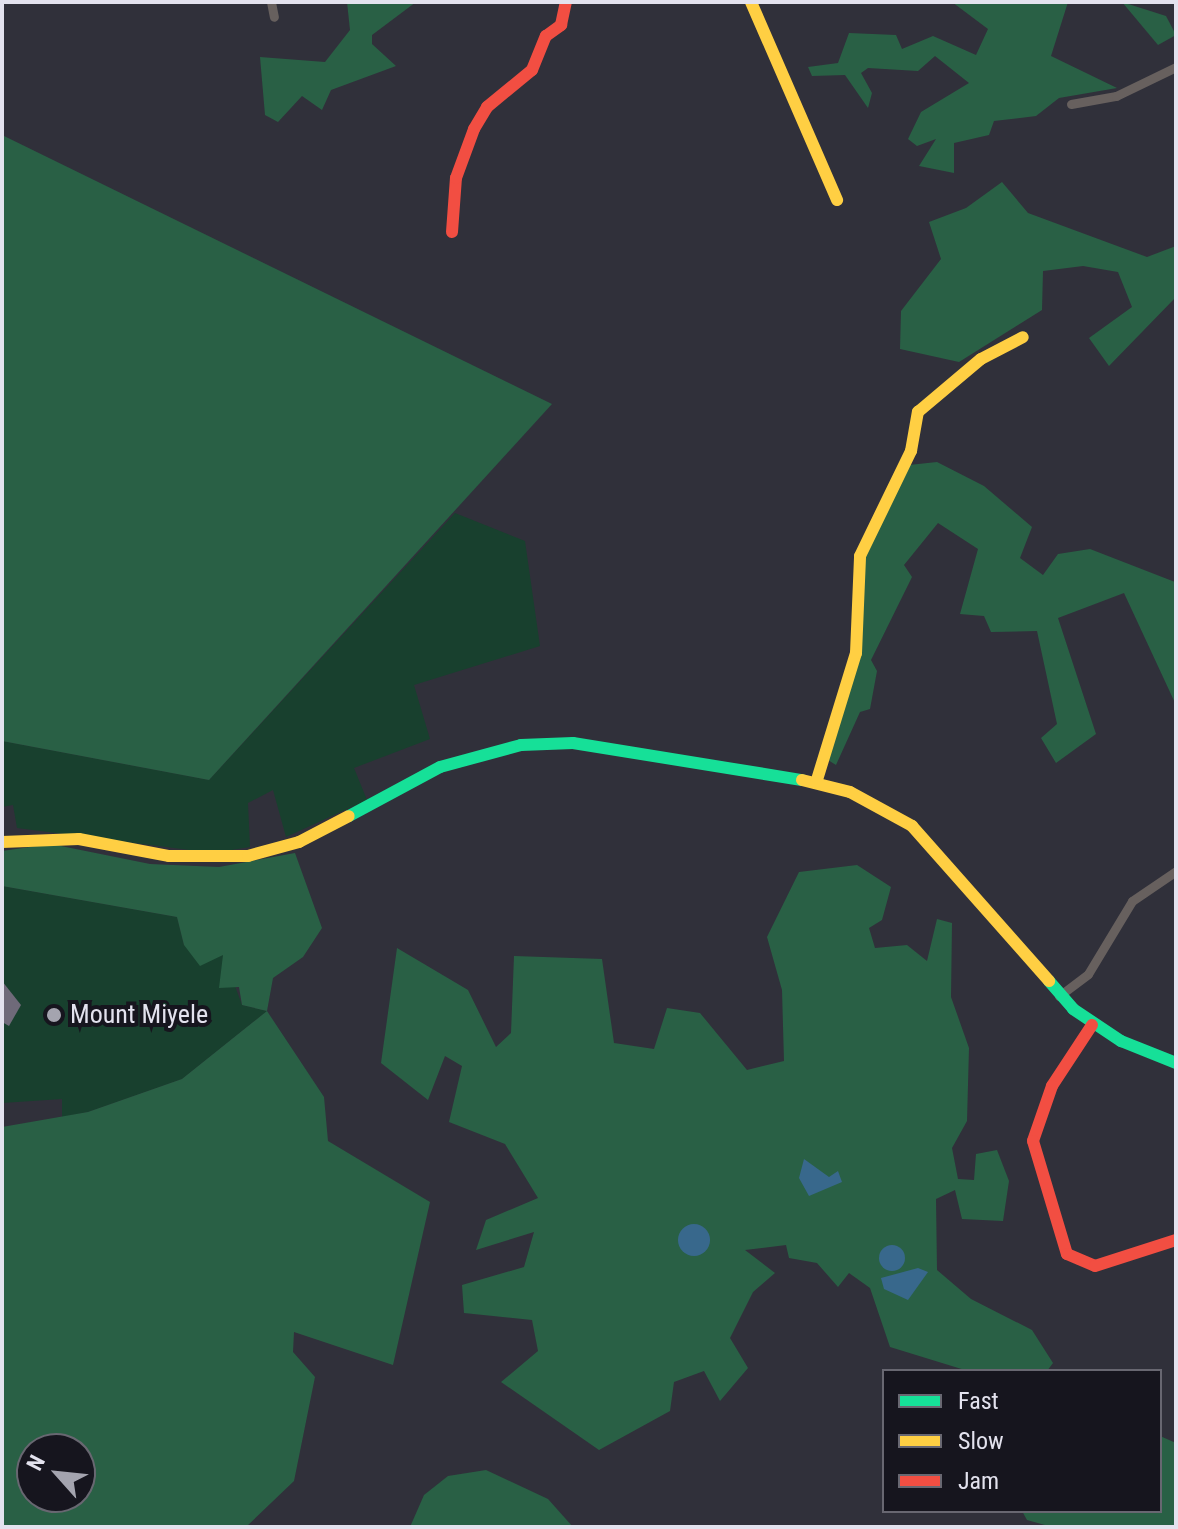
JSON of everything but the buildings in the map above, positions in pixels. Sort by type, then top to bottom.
[{"type":"street","points":[[271,2],[274,17]]},
{"type":"street","points":[[452,232],[456,178],[474,129],[487,107],[532,70],[546,36],[561,25],[566,2]]},
{"type":"street","points":[[751,2],[837,200]]},
{"type":"street","points":[[1071,104],[1116,96],[1176,67]]},
{"type":"street","points":[[816,783],[856,653],[860,556],[911,451],[918,412],[981,359],[1023,337]]},
{"type":"street","points":[[2,842],[79,839],[169,856],[248,856],[299,842],[440,767],[546,743],[816,783],[850,792],[935,846],[1059,996],[1092,1025],[1176,1063]]},
{"type":"street","points":[[1059,996],[1088,974],[1132,901],[1176,871]]},
{"type":"street","points":[[1092,1025],[1052,1086],[1033,1141],[1067,1254],[1095,1266],[1176,1240]]},
{"type":"green space","points":[[347,2],[416,2],[372,35],[372,44],[396,66],[331,90],[322,110],[302,96],[278,122],[265,115],[260,57],[325,62],[350,30]]},
{"type":"green space","points":[[952,2],[1068,2],[1051,56],[1117,88],[1059,98],[1036,116],[994,121],[989,135],[954,143],[954,173],[919,166],[936,139],[917,146],[908,139],[921,112],[969,83],[935,56],[918,71],[868,68],[861,73],[872,93],[868,108],[845,75],[812,76],[808,67],[838,63],[849,33],[896,35],[902,49],[933,36],[976,55],[988,29]]},
{"type":"green space","points":[[1122,2],[1166,16],[1176,35],[1158,45]]},
{"type":"green space","points":[[2,135],[552,404],[209,780],[2,741]]},
{"type":"green space","points":[[1002,182],[1028,213],[1147,257],[1176,246],[1176,297],[1109,366],[1089,338],[1132,307],[1118,272],[1083,266],[1043,271],[1042,310],[959,362],[900,349],[901,311],[941,259],[929,222],[966,208]]},
{"type":"green space","points":[[937,462],[984,486],[1032,527],[1020,558],[1043,575],[1058,554],[1090,549],[1175,582],[1176,705],[1124,593],[1058,618],[1096,734],[1056,763],[1041,738],[1057,724],[1037,631],[991,632],[984,616],[960,614],[978,549],[938,523],[904,565],[912,577],[871,660],[877,671],[870,709],[860,712],[836,765],[828,760],[860,654],[864,558],[909,465]]},
{"type":"green space","points":[[455,513],[525,541],[540,646],[414,685],[430,739],[354,768],[367,800],[286,837],[273,790],[248,803],[250,847],[213,853],[17,828],[13,805],[2,807],[2,741],[209,780]]},
{"type":"green space","points":[[51,844],[150,864],[219,867],[295,853],[322,928],[303,957],[273,978],[267,1011],[242,1005],[239,987],[219,988],[223,955],[200,966],[184,945],[177,917],[2,886],[2,851]]},
{"type":"green space","points":[[857,865],[891,887],[882,920],[869,928],[875,948],[907,945],[927,961],[937,919],[952,923],[951,997],[969,1048],[967,1121],[952,1148],[958,1179],[974,1180],[976,1154],[997,1150],[1009,1181],[1003,1221],[962,1219],[955,1190],[936,1199],[937,1270],[971,1299],[1032,1330],[1053,1363],[1048,1369],[962,1369],[890,1347],[870,1288],[849,1273],[838,1287],[817,1263],[789,1258],[786,1245],[745,1250],[775,1273],[753,1292],[730,1338],[748,1368],[720,1401],[704,1371],[674,1382],[670,1411],[599,1450],[501,1382],[538,1351],[532,1320],[464,1313],[462,1285],[524,1267],[534,1232],[476,1250],[486,1220],[538,1198],[505,1144],[449,1122],[462,1066],[445,1056],[428,1100],[381,1063],[397,948],[468,990],[496,1047],[511,1033],[514,956],[602,959],[614,1043],[654,1049],[667,1008],[700,1013],[747,1070],[784,1061],[782,990],[767,937],[799,872]]},
{"type":"green space","points":[[2,886],[177,917],[184,945],[223,954],[242,1005],[267,1011],[182,1079],[88,1112],[62,1117],[62,1099],[2,1103]]},
{"type":"green space","points":[[267,1011],[324,1097],[328,1141],[430,1202],[393,1365],[294,1332],[293,1352],[315,1377],[294,1481],[246,1527],[2,1527],[2,1127],[88,1112],[182,1079]]},
{"type":"green space","points":[[1162,1437],[1176,1443],[1176,1527],[1052,1527],[1027,1520],[1023,1513],[1162,1513]]},
{"type":"green space","points":[[486,1470],[548,1499],[573,1527],[410,1527],[424,1495],[448,1476]]},
{"type":"water","points":[[804,1159],[829,1177],[838,1171],[842,1182],[809,1196],[799,1178]]},
{"type":"water","points":[[694,1224],[705,1229],[710,1240],[705,1251],[694,1256],[683,1251],[678,1240],[683,1229]]},
{"type":"water","points":[[892,1245],[901,1249],[905,1258],[901,1267],[892,1271],[883,1267],[879,1258],[883,1249]]},
{"type":"water","points":[[918,1268],[928,1272],[908,1300],[884,1289],[881,1278]]},
{"type":"traffic: fast","points":[[349,816],[440,767],[521,745],[573,743],[802,780]]},
{"type":"traffic: fast","points":[[1049,981],[1073,1009],[1121,1041],[1176,1063]]},
{"type":"traffic: slow","points":[[751,2],[837,200]]},
{"type":"traffic: slow","points":[[816,783],[856,653],[860,556],[911,451],[918,412],[981,359],[1023,337]]},
{"type":"traffic: slow","points":[[802,780],[850,792],[912,826],[1049,981]]},
{"type":"traffic: slow","points":[[2,842],[79,839],[169,856],[248,856],[299,842],[349,816]]},
{"type":"traffic: jam","points":[[452,232],[456,178],[474,129],[487,107],[532,70],[546,36],[561,25],[566,2]]},
{"type":"traffic: jam","points":[[1092,1025],[1052,1086],[1033,1141],[1067,1254],[1095,1266],[1176,1240]]},
{"type":"place","name":"Mount Miyele","points":[[54,1015]]}]
